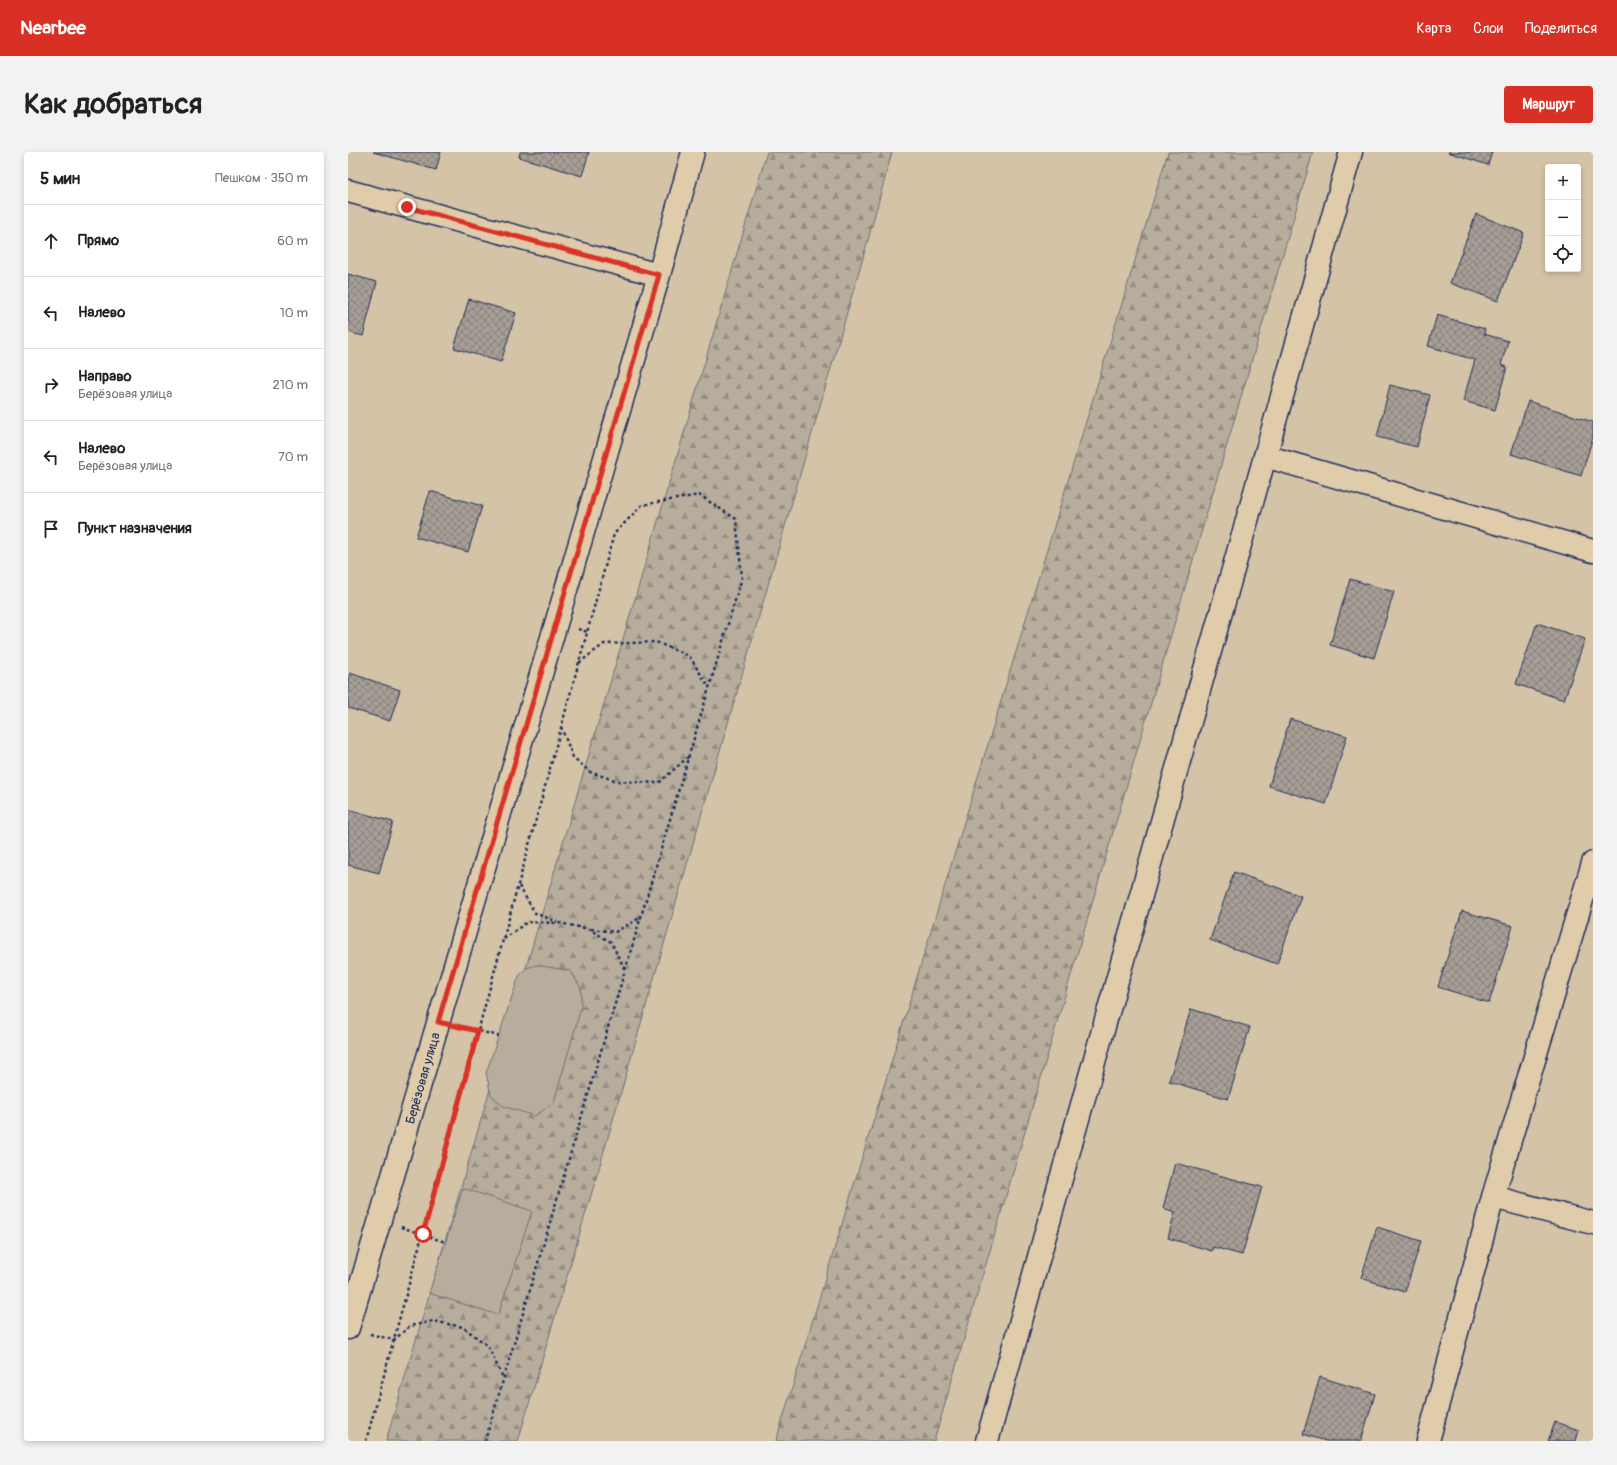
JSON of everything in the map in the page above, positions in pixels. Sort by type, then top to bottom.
[{"type":"street","name":"Берёзовая улица","points":[[348,1328],[659,275],[693,152]]},
{"type":"street","points":[[987,1441],[1351,152]]},
{"type":"street","points":[[348,191],[659,275]]},
{"type":"street","points":[[1265,456],[1593,551]]},
{"type":"street","points":[[1428,1441],[1493,1197],[1593,863]]},
{"type":"street","points":[[1493,1197],[1593,1223]]},
{"type":"path","points":[[366,1441],[614,534],[642,505],[699,495],[736,519],[742,577],[485,1441]]},
{"type":"path","points":[[578,664],[604,644],[656,642],[689,656],[709,688]]},
{"type":"path","points":[[562,727],[573,757],[590,772],[617,781],[660,783],[689,756]]},
{"type":"path","points":[[518,885],[535,913],[559,923]]},
{"type":"path","points":[[504,939],[527,922],[559,923],[615,932],[641,918]]},
{"type":"path","points":[[589,929],[611,942],[625,970]]},
{"type":"path","points":[[438,1022],[499,1036]]},
{"type":"path","points":[[380,1220],[445,1242]]},
{"type":"path","points":[[394,1340],[410,1326],[433,1321],[463,1327],[488,1346],[503,1379]]},
{"type":"green space","points":[[767,152],[892,152],[868,240],[597,1175],[518,1441],[386,1441]]},
{"type":"green space","points":[[1168,152],[1313,152],[934,1441],[776,1441]]},
{"type":"green space","points":[[537,965],[571,971],[581,988],[581,1008],[554,1102],[535,1116],[503,1106],[491,1095],[486,1073],[519,976],[526,968]]},
{"type":"green space","points":[[463,1188],[532,1211],[498,1315],[429,1293]]},
{"type":"building","points":[[373,152],[441,152],[436,170]]},
{"type":"building","points":[[520,152],[589,152],[582,176],[519,157]]},
{"type":"building","points":[[1448,152],[1492,152],[1488,165]]},
{"type":"building","points":[[1476,214],[1524,233],[1498,301],[1450,283]]},
{"type":"building","points":[[348,274],[377,282],[363,336],[348,332]]},
{"type":"building","points":[[469,299],[516,313],[501,362],[454,348]]},
{"type":"building","points":[[1437,315],[1485,329],[1484,334],[1508,341],[1501,365],[1507,367],[1495,410],[1463,401],[1475,360],[1428,346]]},
{"type":"building","points":[[1390,385],[1430,395],[1417,447],[1377,437]]},
{"type":"building","points":[[1528,401],[1593,422],[1593,437],[1581,476],[1511,454]]},
{"type":"building","points":[[430,491],[482,506],[468,552],[416,537]]},
{"type":"building","points":[[1350,579],[1394,592],[1374,658],[1330,645]]},
{"type":"building","points":[[1537,623],[1585,639],[1564,700],[1516,684]]},
{"type":"building","points":[[350,673],[400,690],[390,721],[348,708],[348,680]]},
{"type":"building","points":[[1290,719],[1347,736],[1326,804],[1269,786]]},
{"type":"building","points":[[348,809],[393,822],[379,873],[348,865]]},
{"type":"building","points":[[1234,872],[1301,896],[1277,964],[1210,940]]},
{"type":"building","points":[[1462,911],[1513,926],[1489,1003],[1438,987]]},
{"type":"building","points":[[1191,1009],[1250,1027],[1228,1099],[1169,1081]]},
{"type":"building","points":[[1175,1163],[1262,1187],[1242,1255],[1213,1247],[1212,1251],[1168,1238],[1175,1212],[1163,1208]]},
{"type":"building","points":[[1377,1227],[1421,1241],[1405,1292],[1361,1278]]},
{"type":"building","points":[[1320,1377],[1375,1394],[1361,1441],[1326,1441],[1303,1434]]},
{"type":"building","points":[[1555,1422],[1579,1430],[1576,1441],[1548,1441]]},
{"type":"route","points":[[407,207],[659,275],[438,1022],[478,1031],[423,1234]]}]
